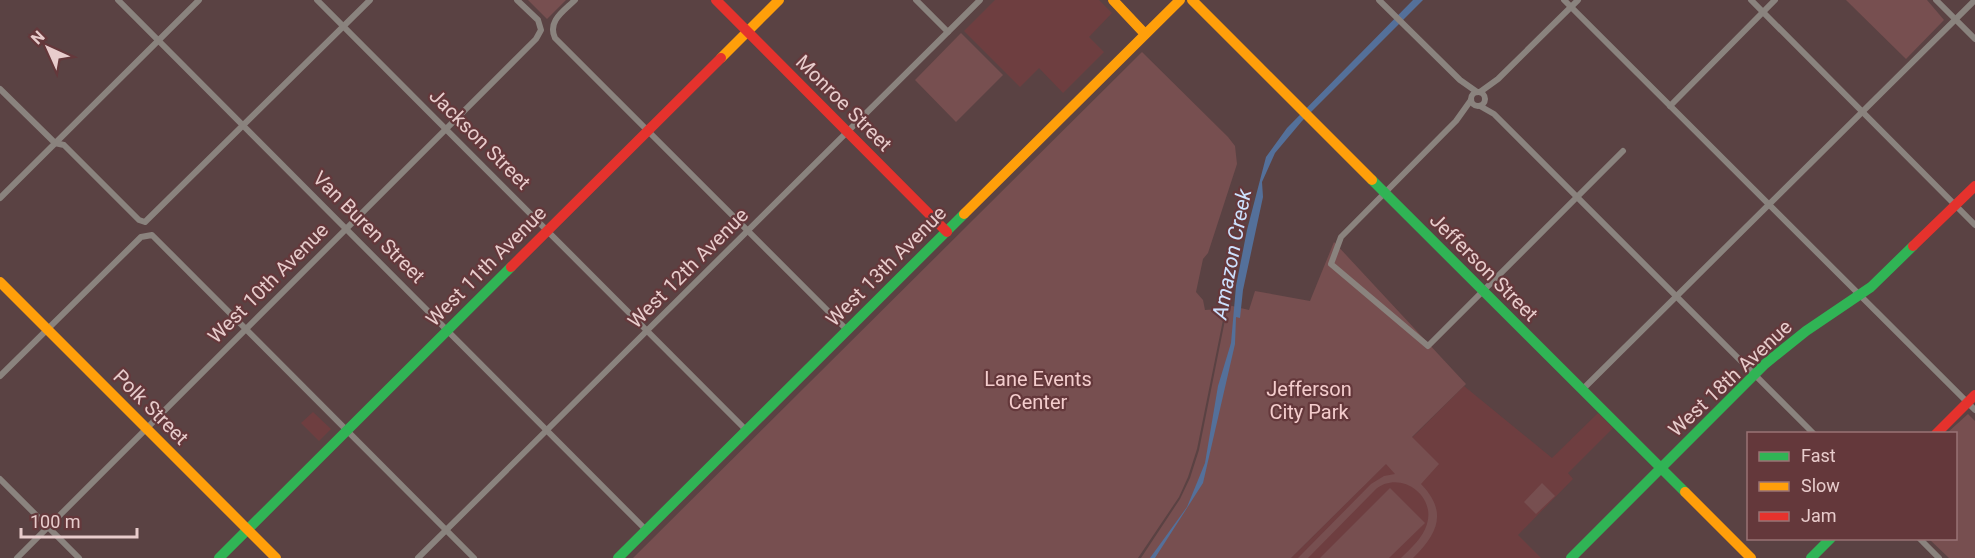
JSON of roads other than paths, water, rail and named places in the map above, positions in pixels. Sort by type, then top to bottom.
[{"type":"main road","name":"Monroe Street","points":[[716,0],[946,232]]},
{"type":"main road","name":"West 11th Avenue","points":[[219,558],[779,0]]},
{"type":"main road","points":[[1113,0],[1145,34]]},
{"type":"main road","name":"West 13th Avenue","points":[[618,558],[1180,0]]},
{"type":"main road","name":"Jefferson Street","points":[[1192,0],[1751,558]]},
{"type":"main road","name":"West 18th Avenue","points":[[1571,558],[1755,375],[1790,343],[1861,295],[1975,186]]},
{"type":"main road","name":"Polk Street","points":[[0,282],[276,558]]},
{"type":"main road","points":[[1938,432],[1972,402]]},
{"type":"main road","points":[[1811,558],[1829,540]]},
{"type":"street","name":"Van Buren Street","points":[[118,0],[646,530]]},
{"type":"street","points":[[0,198],[199,0]]},
{"type":"street","name":"Jackson Street","points":[[317,0],[746,430]]},
{"type":"street","points":[[0,89],[55,143],[64,145],[139,220],[145,222],[370,0]]},
{"type":"street","name":"West 10th Avenue","points":[[17,558],[536,39],[542,30],[538,20],[517,0]]},
{"type":"street","points":[[575,0],[555,20],[552,30],[557,41],[847,330]]},
{"type":"street","points":[[916,0],[948,32]]},
{"type":"street","name":"West 12th Avenue","points":[[418,558],[980,0]]},
{"type":"street","points":[[1379,0],[1460,80],[1482,95],[1494,114],[1812,432]]},
{"type":"street","points":[[1564,0],[1972,402]]},
{"type":"street","points":[[1578,0],[1482,95],[1471,99],[1456,121],[1341,237],[1331,264],[1428,346],[1623,151]]},
{"type":"street","points":[[1751,0],[1975,225]]},
{"type":"street","points":[[1670,106],[1775,0]]},
{"type":"street","points":[[1935,0],[1975,39]]},
{"type":"street","points":[[1582,390],[1975,0]]},
{"type":"street","points":[[1460,80],[1471,99],[1478,106],[1494,114]]},
{"type":"street","points":[[1456,121],[1478,106],[1482,95]]},
{"type":"street","points":[[0,376],[144,235],[154,236],[474,558]]},
{"type":"street","points":[[0,479],[79,558]]},
{"type":"street","points":[[1921,540],[1938,558]]},
{"type":"water","points":[[1413,0],[1423,0],[1302,121],[1275,153],[1262,182],[1263,197],[1243,290],[1240,318],[1236,317],[1235,344],[1203,483],[1155,558],[1150,558],[1187,507],[1205,463],[1218,386],[1231,343],[1236,286],[1247,230],[1266,157],[1287,128]]},
{"type":"water label","name":"Amazon Creek","points":[[1232,254]]},
{"type":"park label","name":"Lane Events Center","points":[[1038,390]]},
{"type":"park label","name":"Jefferson City Park","points":[[1309,400]]}]
